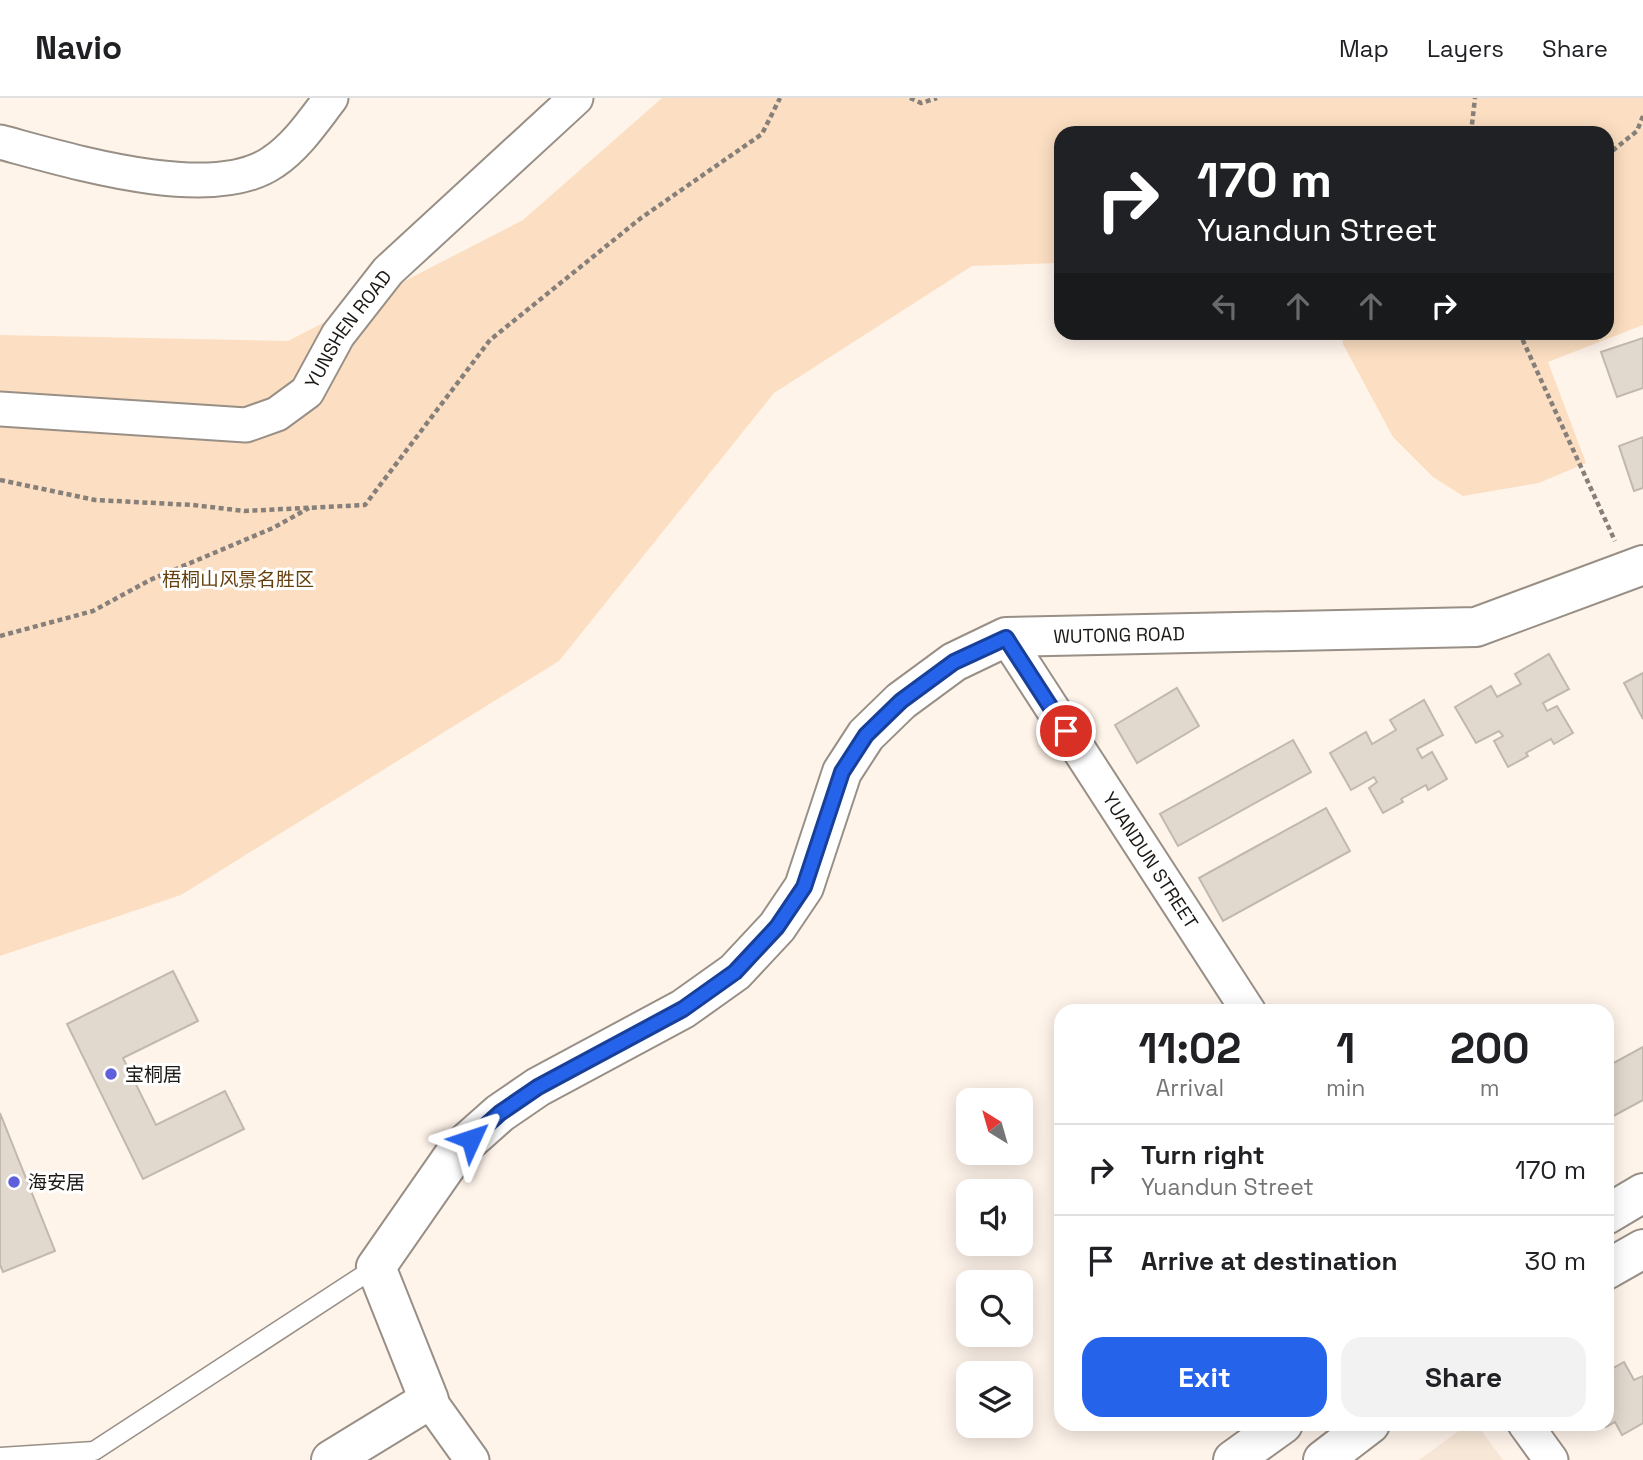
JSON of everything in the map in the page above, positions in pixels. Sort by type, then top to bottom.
[{"type":"street","points":[[0,142],[145,176],[198,180],[238,177],[273,163],[299,138],[331,98]]},
{"type":"street","name":"YUNSHEN ROAD","points":[[0,410],[246,425],[277,414],[307,391],[338,335],[388,271],[576,98]]},
{"type":"street","name":"WUTONG ROAD","points":[[376,1267],[456,1152],[500,1113],[538,1087],[683,1009],[735,972],[777,927],[804,887],[842,772],[866,735],[901,701],[954,662],[1006,638],[1476,627],[1636,568]]},
{"type":"street","name":"YUANDUN STREET","points":[[1006,638],[1244,1004]]},
{"type":"street","points":[[1614,1209],[1643,1193]]},
{"type":"street","points":[[1614,1265],[1643,1249]]},
{"type":"street","points":[[376,1267],[429,1401],[472,1460]]},
{"type":"street","points":[[331,1460],[429,1401]]},
{"type":"street","points":[[1233,1460],[1273,1431]]},
{"type":"street","points":[[1323,1460],[1361,1431]]},
{"type":"street","points":[[1530,1431],[1551,1460]]},
{"type":"lane","points":[[0,1457],[94,1451],[376,1267]]},
{"type":"path","points":[[0,480],[95,500],[193,505],[244,511],[365,505],[491,340],[641,218],[762,134],[780,98]]},
{"type":"path","points":[[910,98],[921,103],[937,98]]},
{"type":"path","points":[[1472,126],[1475,98]]},
{"type":"path","points":[[1614,150],[1637,131],[1643,116]]},
{"type":"path","points":[[1523,340],[1636,568]]},
{"type":"path","points":[[0,636],[93,611],[150,580],[273,528],[310,508]]},
{"type":"shaded area","points":[[1458,1431],[1481,1431],[1503,1460],[1419,1460]]},
{"type":"green space","name":"梧桐山风景名胜区","points":[[662,98],[1643,98],[1643,325],[1614,336],[1614,126],[1054,126],[1054,263],[972,266],[774,393],[559,661],[181,895],[0,956],[0,335],[288,341],[523,220]]},
{"type":"green space","name":"梧桐山风景名胜区","points":[[1343,340],[1604,340],[1548,362],[1586,463],[1539,483],[1463,496],[1433,477],[1393,437]]},
{"type":"building","points":[[1643,338],[1643,388],[1617,397],[1601,352]]},
{"type":"building","points":[[1643,437],[1643,488],[1634,491],[1619,446]]},
{"type":"building","points":[[1549,654],[1569,689],[1543,703],[1547,711],[1557,706],[1573,733],[1554,744],[1551,739],[1508,767],[1494,741],[1503,736],[1499,731],[1476,743],[1455,707],[1491,686],[1497,697],[1521,684],[1515,674]]},
{"type":"building","points":[[1643,673],[1643,719],[1624,683]]},
{"type":"building","points":[[1177,688],[1199,726],[1137,763],[1115,725]]},
{"type":"building","points":[[1424,700],[1443,735],[1417,749],[1422,758],[1432,752],[1447,779],[1428,790],[1426,785],[1383,813],[1369,788],[1377,782],[1374,777],[1351,790],[1330,753],[1366,732],[1372,744],[1396,730],[1390,720]]},
{"type":"building","points":[[1293,740],[1311,772],[1178,846],[1160,814]]},
{"type":"building","points":[[1326,808],[1350,851],[1223,921],[1199,878]]},
{"type":"building","name":"宝桐居","points":[[173,971],[198,1021],[123,1058],[156,1125],[225,1091],[244,1129],[143,1179],[67,1024]]},
{"type":"building","points":[[1643,1047],[1643,1100],[1614,1116],[1614,1063]]},
{"type":"building","name":"海安居","points":[[0,1113],[55,1251],[3,1272],[0,1265]]},
{"type":"building","points":[[1624,1362],[1634,1380],[1643,1376],[1643,1423],[1622,1435],[1614,1423],[1614,1368]]},
{"type":"place","name":"宝桐居","points":[[111,1074]]},
{"type":"place","name":"海安居","points":[[14,1182]]},
{"type":"route","points":[[471,1139],[500,1113],[538,1087],[683,1009],[735,972],[777,927],[804,887],[842,772],[866,735],[901,701],[954,662],[1006,638],[1066,731]]}]
